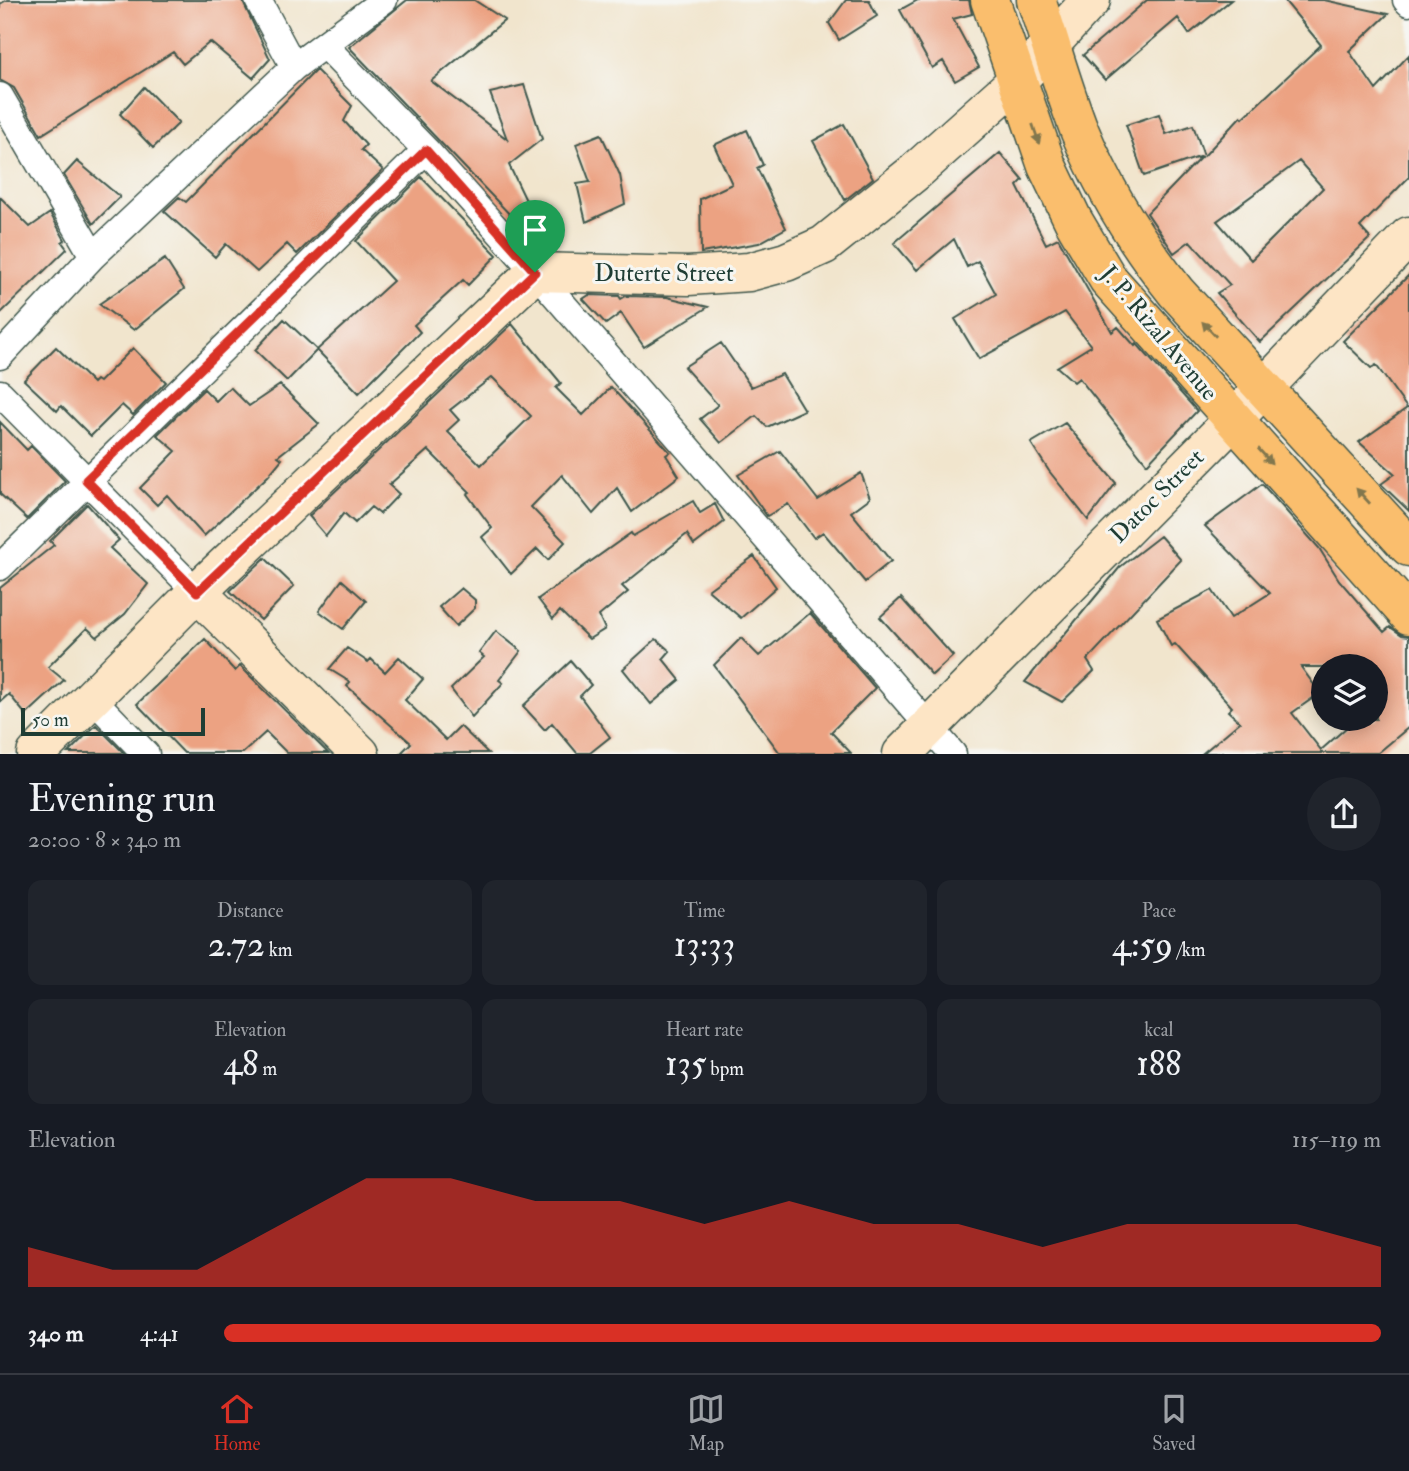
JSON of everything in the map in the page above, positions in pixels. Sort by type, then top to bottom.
[{"type":"main road","name":"J. P. Rizal Avenue","points":[[990,0],[1047,166],[1073,220],[1108,279],[1409,615]]},
{"type":"main road","name":"J. P. Rizal Avenue","points":[[1036,0],[1080,132],[1109,193],[1141,249],[1176,292],[1409,547]]},
{"type":"main road","name":"Duterte Street","points":[[535,272],[688,276],[749,272],[786,262],[824,246],[915,172],[1018,80],[1091,0]]},
{"type":"main road","name":"Datoc Street","points":[[927,745],[1409,236]]},
{"type":"main road","points":[[36,754],[197,592],[535,272]]},
{"type":"main road","points":[[197,592],[360,754]]},
{"type":"street","points":[[258,0],[295,67]]},
{"type":"street","points":[[0,356],[93,256],[295,67],[384,0]]},
{"type":"street","points":[[324,45],[426,150],[535,272],[927,745]]},
{"type":"street","points":[[0,96],[93,256]]},
{"type":"street","points":[[0,567],[426,150]]},
{"type":"street","points":[[0,393],[197,592]]},
{"type":"street","points":[[91,697],[146,754]]},
{"type":"building","points":[[7,0],[242,0],[270,59],[253,78],[210,42],[183,64],[173,52],[41,135],[14,88],[0,80],[0,4]]},
{"type":"building","points":[[407,0],[474,0],[505,20],[431,81],[507,139],[490,93],[524,85],[542,139],[509,165],[532,213],[516,221],[349,47]]},
{"type":"building","points":[[846,0],[869,0],[877,16],[839,40],[829,23]]},
{"type":"building","points":[[918,0],[969,0],[972,14],[953,19],[979,67],[955,81],[943,61],[932,68],[900,10]]},
{"type":"building","points":[[1147,0],[1231,0],[1189,34],[1178,18],[1105,80],[1083,55]]},
{"type":"building","points":[[1284,0],[1324,0],[1388,14],[1349,51],[1376,90],[1409,55],[1409,177],[1360,227],[1370,238],[1260,342],[1217,293],[1230,285],[1190,241],[1174,253],[1147,213],[1202,156],[1144,176],[1126,125],[1159,114],[1166,134],[1193,125],[1204,156],[1241,116],[1243,118],[1321,45]],"holes":[[[1299,161],[1323,188],[1251,260],[1217,221]]]},
{"type":"building","points":[[316,70],[352,106],[344,121],[366,145],[361,150],[383,170],[297,254],[287,244],[257,272],[226,244],[215,257],[164,211],[179,197],[186,202]]},
{"type":"building","points":[[144,87],[179,123],[153,148],[120,114]]},
{"type":"building","points":[[844,124],[873,178],[845,200],[813,141]]},
{"type":"building","points":[[747,130],[763,165],[757,168],[786,228],[759,243],[701,253],[700,199],[732,184],[714,145]]},
{"type":"building","points":[[601,134],[620,175],[625,204],[586,222],[577,184],[590,182],[576,144]]},
{"type":"building","points":[[1000,153],[1023,180],[1017,186],[1046,244],[1058,238],[1112,332],[1118,327],[1135,346],[1137,344],[1197,411],[1147,464],[1079,378],[1074,382],[1057,367],[1091,346],[1065,312],[979,359],[955,319],[996,294],[978,261],[967,267],[954,239],[917,270],[894,243]]},
{"type":"building","points":[[77,161],[120,197],[93,224],[64,175]]},
{"type":"building","points":[[421,177],[497,255],[468,285],[463,280],[414,325],[420,332],[359,393],[317,350],[393,281],[356,241]]},
{"type":"building","points":[[0,197],[30,227],[50,213],[67,249],[0,314]]},
{"type":"building","points":[[165,259],[184,289],[134,330],[99,304]]},
{"type":"building","points":[[1409,275],[1409,511],[1381,484],[1395,474],[1359,442],[1407,408],[1376,365],[1371,368],[1343,341]]},
{"type":"building","points":[[589,295],[619,296],[621,299],[626,296],[667,297],[708,307],[644,347],[621,313],[606,324],[583,299]]},
{"type":"building","points":[[284,319],[317,350],[287,381],[255,350]]},
{"type":"building","points":[[512,324],[561,383],[556,388],[583,415],[611,387],[670,452],[666,455],[679,476],[632,512],[617,488],[593,514],[562,475],[531,507],[565,542],[548,560],[537,549],[511,574],[482,537],[492,528],[467,494],[470,492],[428,450],[389,485],[399,494],[380,514],[371,507],[355,523],[344,513],[326,536],[309,516]],"holes":[[[492,377],[531,416],[481,465],[447,431],[459,420],[450,410]]]},
{"type":"building","points":[[721,343],[751,387],[782,374],[804,410],[767,427],[756,416],[721,443],[700,419],[718,405],[684,367]]},
{"type":"building","points":[[56,347],[93,383],[96,380],[99,382],[133,348],[166,382],[133,415],[122,405],[91,436],[61,406],[57,411],[24,380]]},
{"type":"building","points":[[280,385],[319,424],[278,456],[282,459],[268,476],[204,536],[167,495],[157,505],[140,488],[176,451],[157,435],[204,389],[216,401],[230,387],[249,406]]},
{"type":"building","points":[[0,422],[27,450],[31,446],[65,481],[27,519],[0,494]]},
{"type":"building","points":[[1065,423],[1116,483],[1088,520],[1049,471],[1031,443]]},
{"type":"building","points":[[780,451],[818,500],[861,473],[870,498],[851,512],[891,561],[865,582],[823,532],[814,538],[788,504],[767,516],[738,475]]},
{"type":"building","points":[[1262,484],[1319,548],[1339,580],[1384,632],[1390,627],[1409,636],[1409,727],[1378,753],[1203,753],[1240,722],[1228,711],[1232,707],[1175,644],[1171,646],[1157,619],[1212,590],[1231,618],[1270,593],[1205,526]]},
{"type":"building","points":[[693,501],[700,513],[715,504],[724,522],[694,545],[687,534],[622,586],[628,592],[599,616],[605,629],[589,639],[560,611],[553,619],[538,599],[631,533],[633,536]]},
{"type":"building","points":[[87,504],[119,540],[110,548],[148,584],[125,614],[97,637],[87,628],[48,667],[64,680],[26,715],[9,694],[0,702],[0,588],[54,545],[50,541]]},
{"type":"building","points":[[1160,536],[1181,560],[1087,660],[1094,671],[1062,702],[1025,682],[1120,567]]},
{"type":"building","points":[[754,556],[776,587],[741,618],[708,590]]},
{"type":"building","points":[[265,558],[294,586],[261,620],[230,591]]},
{"type":"building","points":[[342,580],[366,601],[343,629],[319,611]]},
{"type":"building","points":[[461,588],[475,600],[475,608],[456,626],[439,607]]},
{"type":"building","points":[[901,598],[953,656],[932,675],[880,617]]},
{"type":"building","points":[[810,613],[875,688],[831,732],[851,753],[780,753],[714,665],[741,638],[759,656]]},
{"type":"building","points":[[496,631],[521,651],[499,680],[503,683],[472,717],[451,689],[484,657],[479,653]]},
{"type":"building","points":[[205,639],[235,671],[240,666],[328,753],[287,753],[266,732],[243,753],[184,753],[137,704]]},
{"type":"building","points":[[656,639],[670,651],[663,659],[680,680],[651,704],[623,669]]},
{"type":"building","points":[[347,648],[368,662],[371,659],[385,672],[399,657],[423,679],[405,700],[446,740],[460,726],[488,753],[401,753],[411,743],[347,686],[350,682],[329,669]]},
{"type":"building","points":[[571,661],[591,685],[580,696],[610,737],[590,753],[577,753],[552,723],[545,730],[523,706]]},
{"type":"building","points":[[96,725],[124,753],[68,753]]},
{"type":"route","points":[[426,150],[535,272],[197,592],[86,480],[426,150]]}]
